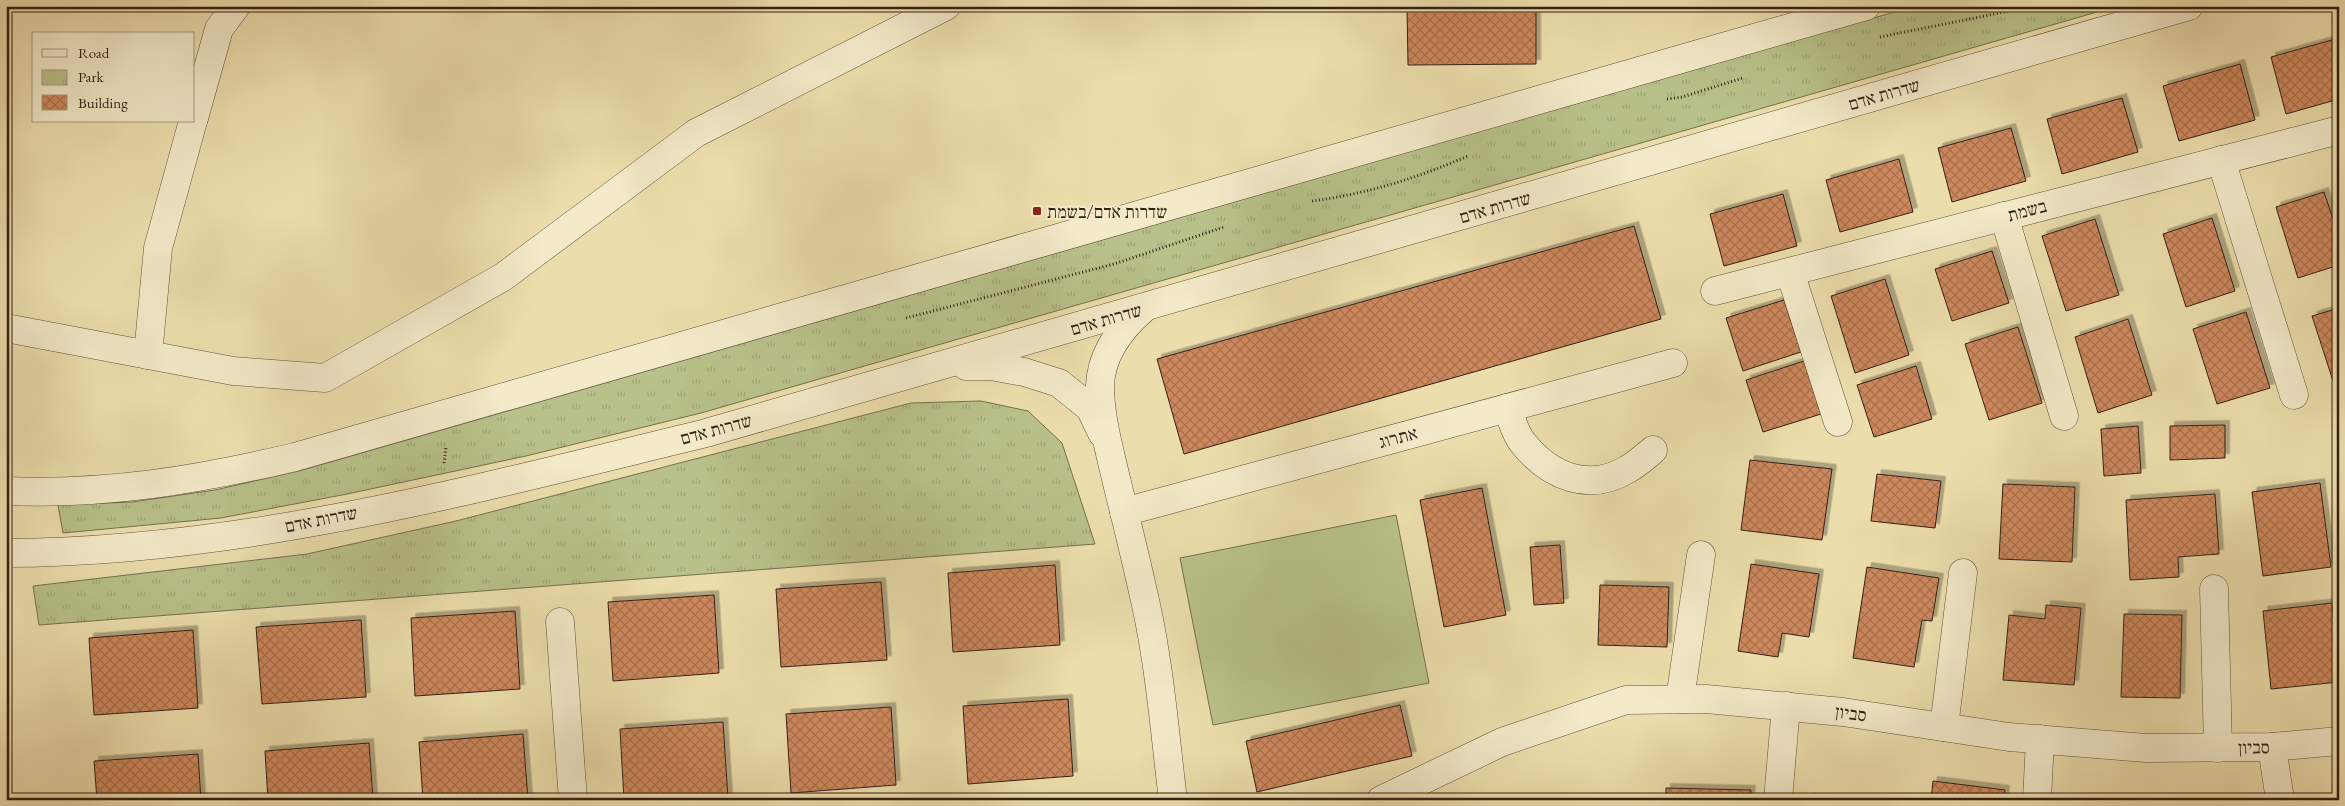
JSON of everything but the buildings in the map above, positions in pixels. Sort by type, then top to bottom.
[{"type":"street","points":[[195,113],[218,29],[236,6]]},
{"type":"street","points":[[6,328],[234,371],[325,378],[503,277],[696,133],[946,6]]},
{"type":"street","points":[[6,491],[40,492],[131,488],[213,476],[295,458],[1866,6]]},
{"type":"street","name":"שדרות אדם","points":[[6,553],[100,550],[224,538],[351,514],[531,476],[706,433],[2189,6]]},
{"type":"street","points":[[148,354],[158,248],[192,122]]},
{"type":"street","name":"בשמת","points":[[1715,292],[2339,130]]},
{"type":"street","points":[[2221,160],[2294,396]]},
{"type":"street","points":[[2004,216],[2064,416]]},
{"type":"street","points":[[1790,272],[1838,422]]},
{"type":"street","points":[[1144,308],[1127,323],[1114,340],[1104,362],[1100,386],[1108,447],[1148,613],[1158,668],[1173,800]]},
{"type":"street","name":"אתרוג","points":[[1124,512],[1673,363]]},
{"type":"street","points":[[942,366],[991,366],[1024,372],[1059,383],[1090,408],[1108,447]]},
{"type":"street","points":[[1507,408],[1522,442],[1545,466],[1568,478],[1596,480],[1612,475],[1627,470],[1653,450]]},
{"type":"street","points":[[1680,699],[1701,555]]},
{"type":"street","points":[[1944,727],[1963,572]]},
{"type":"street","points":[[2214,589],[2218,748]]},
{"type":"street","points":[[560,622],[572,800]]},
{"type":"street","name":"סביון","points":[[1382,800],[1502,742],[1626,700],[1706,699],[1786,706],[1843,712],[2040,740],[2146,748],[2272,747],[2339,741]]},
{"type":"street","points":[[1778,800],[1786,706]]},
{"type":"street","points":[[2037,800],[2040,740]]},
{"type":"street","points":[[2272,747],[2280,800]]},
{"type":"green space","points":[[1915,6],[2118,6],[701,413],[526,456],[347,494],[221,518],[63,533],[58,505],[132,502],[215,490],[299,471]]},
{"type":"green space","points":[[981,401],[1028,411],[1062,443],[1095,544],[39,625],[33,586],[307,554],[456,521],[911,403]]},
{"type":"green space","points":[[1396,515],[1429,683],[1213,725],[1180,558]]},
{"type":"place","name":"שדרות אדם/בשמת","points":[[1037,211]]}]
